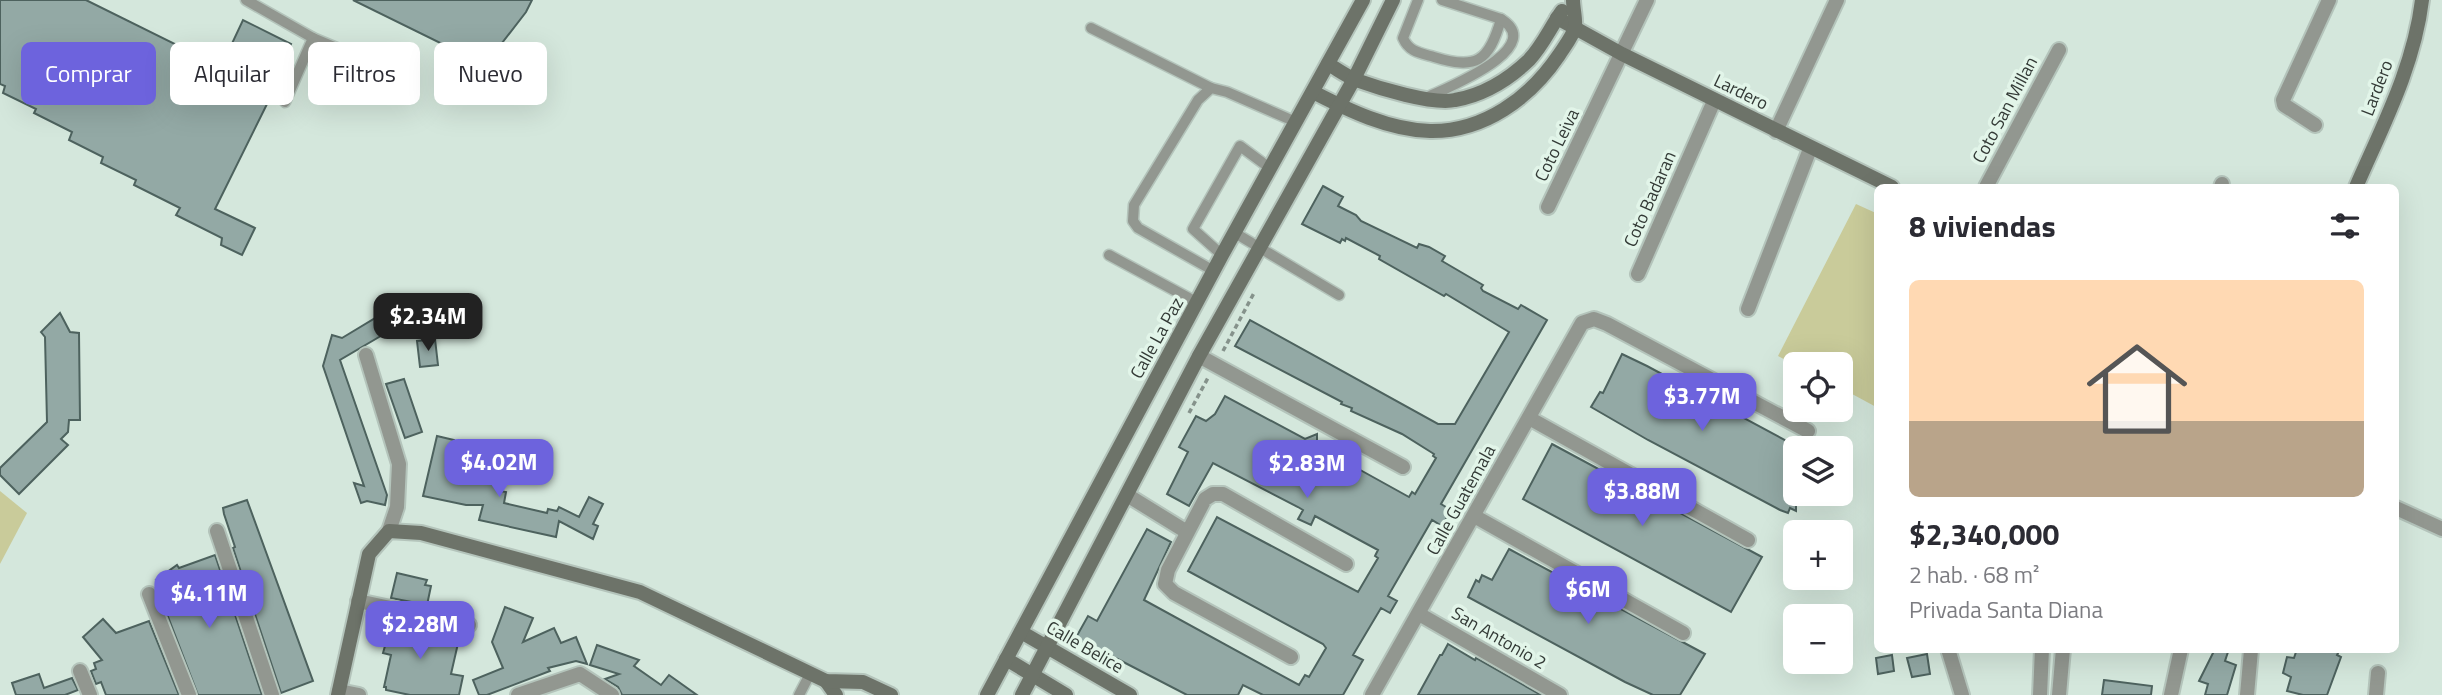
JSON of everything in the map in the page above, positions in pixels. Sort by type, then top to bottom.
[{"type":"street","name":"Calle La Paz","points":[[987,695],[1222,256],[1363,0]]},
{"type":"street","points":[[1022,695],[1199,356],[1354,79],[1393,0]]},
{"type":"street","points":[[1328,64],[1354,79],[1424,99],[1452,101],[1490,90],[1510,76],[1543,44],[1557,18],[1572,0]]},
{"type":"street","points":[[1312,92],[1338,105],[1411,129],[1432,131],[1481,121],[1499,113],[1526,94],[1550,69],[1575,28],[1572,0]]},
{"type":"street","name":"Coto Leiva","points":[[1548,207],[1647,0]]},
{"type":"street","points":[[1776,131],[1837,0]]},
{"type":"street","points":[[2315,125],[2289,110],[2283,100],[2329,0]]},
{"type":"street","name":"Lardero","points":[[2357,184],[2403,81],[2422,0]]},
{"type":"street","name":"Lardero","points":[[1557,18],[1714,101],[1886,184]]},
{"type":"street","name":"Coto San Millan","points":[[1988,184],[2059,50]]},
{"type":"street","points":[[1452,101],[1453,128]]},
{"type":"street","name":"Coto Badaran","points":[[1638,274],[1714,101]]},
{"type":"street","points":[[1748,309],[1810,149]]},
{"type":"street","name":"Calle Guatemala","points":[[1372,695],[1582,323],[1594,319],[1607,324],[1808,431]]},
{"type":"street","points":[[359,695],[339,693],[369,554],[389,531],[397,507],[399,464],[366,355]]},
{"type":"street","points":[[1199,356],[1403,467]]},
{"type":"street","points":[[1529,418],[1748,540]]},
{"type":"street","points":[[1291,657],[1174,593],[1165,584],[1168,570],[1205,499],[1213,494],[1223,494],[1346,564]]},
{"type":"street","points":[[1127,495],[1187,531]]},
{"type":"street","points":[[2399,509],[2442,529]]},
{"type":"street","points":[[1474,516],[1683,633]]},
{"type":"street","points":[[217,531],[272,695]]},
{"type":"street","points":[[389,531],[421,533],[640,592],[826,681],[863,682],[891,695]]},
{"type":"street","points":[[149,594],[189,695]]},
{"type":"street","points":[[358,601],[469,625]]},
{"type":"street","name":"San Antonio 2","points":[[1419,614],[1560,695]]},
{"type":"street","name":"Calle Belice","points":[[1021,632],[1130,695]]},
{"type":"street","points":[[1949,653],[1962,695]]},
{"type":"street","points":[[2040,695],[2042,653]]},
{"type":"street","points":[[2059,695],[2063,653]]},
{"type":"street","points":[[2171,695],[2180,653]]},
{"type":"street","points":[[2247,695],[2251,653]]},
{"type":"street","points":[[1006,659],[1066,695]]},
{"type":"street","points":[[80,671],[90,695]]},
{"type":"street","points":[[2376,695],[2378,673]]},
{"type":"street","points":[[518,695],[580,674],[612,695]]},
{"type":"street","points":[[826,681],[836,695]]},
{"type":"lane","points":[[246,0],[323,42]]},
{"type":"lane","points":[[1419,0],[1403,38],[1407,47],[1456,64],[1475,62],[1491,49],[1501,19]]},
{"type":"lane","points":[[1424,99],[1472,75],[1504,54],[1513,44],[1509,24],[1501,19],[1442,0]]},
{"type":"lane","points":[[1091,28],[1211,89],[1227,92],[1296,122]]},
{"type":"lane","points":[[294,81],[313,38]]},
{"type":"lane","points":[[1211,89],[1198,100],[1134,205],[1132,215],[1138,228],[1214,271]]},
{"type":"lane","points":[[1222,256],[1193,229],[1240,146],[1270,169]]},
{"type":"lane","points":[[1235,233],[1339,295]]},
{"type":"lane","points":[[1110,256],[1198,303]]},
{"type":"lane","points":[[799,695],[810,674]]},
{"type":"path","points":[[1189,413],[1255,293]]},
{"type":"green space","points":[[1856,204],[1874,212],[1874,406],[1853,394],[1853,352],[1783,352],[1783,359],[1778,356]]},
{"type":"green space","points":[[0,491],[27,513],[0,564]]},
{"type":"building","points":[[0,0],[86,0],[171,42],[170,105],[267,105],[215,209],[255,228],[242,255],[221,245],[222,238],[176,215],[180,208],[134,185],[136,180],[101,163],[103,157],[69,140],[72,132],[34,113],[36,109],[28,105],[156,105],[156,42],[21,42],[21,102],[3,93],[5,86],[0,84]]},
{"type":"building","points":[[353,0],[532,0],[503,42],[438,42]]},
{"type":"building","points":[[243,20],[287,42],[233,42]]},
{"type":"building","points":[[1323,186],[1343,197],[1338,206],[1356,215],[1361,221],[1417,248],[1419,244],[1429,247],[1445,256],[1442,261],[1483,285],[1483,291],[1518,309],[1521,305],[1547,320],[1441,504],[1451,510],[1442,526],[1432,520],[1388,596],[1397,601],[1390,613],[1381,608],[1353,655],[1363,660],[1343,695],[1263,695],[1243,685],[1238,695],[1187,695],[1104,652],[1100,661],[1081,651],[1084,646],[1074,641],[1088,616],[1097,621],[1147,529],[1171,542],[1144,600],[1299,685],[1305,675],[1309,677],[1326,648],[1323,644],[1188,571],[1217,517],[1358,592],[1378,558],[1375,556],[1378,550],[1315,516],[1311,525],[1298,519],[1303,510],[1213,463],[1189,506],[1167,494],[1188,452],[1179,447],[1196,416],[1206,421],[1215,414],[1225,396],[1305,439],[1317,434],[1317,446],[1409,497],[1412,492],[1415,494],[1436,458],[1434,454],[1402,434],[1351,411],[1352,408],[1341,404],[1342,402],[1235,346],[1250,320],[1438,424],[1455,424],[1509,332],[1346,238],[1340,243],[1302,224]]},
{"type":"building","points":[[60,313],[70,332],[79,333],[80,420],[69,420],[68,432],[61,439],[68,445],[19,494],[0,475],[0,468],[47,422],[45,337],[41,332]]},
{"type":"building","points":[[382,314],[391,330],[340,360],[387,495],[385,505],[367,501],[361,503],[354,483],[364,486],[323,366],[332,335],[342,338]]},
{"type":"building","points":[[435,339],[438,365],[420,367],[417,341]]},
{"type":"building","points":[[1622,354],[1783,439],[1783,506],[1796,506],[1796,511],[1790,508],[1788,513],[1780,510],[1591,407],[1600,392],[1603,393]]},
{"type":"building","points":[[404,379],[422,432],[405,438],[386,384]]},
{"type":"building","points":[[437,436],[454,440],[448,470],[501,481],[499,491],[506,492],[504,503],[547,513],[548,509],[557,511],[559,507],[579,517],[589,497],[603,504],[593,524],[598,526],[593,539],[559,521],[556,537],[479,520],[483,505],[466,505],[423,496]]},
{"type":"building","points":[[1552,444],[1762,557],[1731,612],[1523,499]]},
{"type":"building","points":[[247,500],[313,681],[281,693],[224,514],[223,508]]},
{"type":"building","points":[[1509,549],[1705,654],[1680,695],[1653,695],[1468,597],[1476,580],[1479,582],[1482,575],[1492,580]]},
{"type":"building","points":[[215,555],[262,695],[198,695],[167,614],[167,610],[174,607],[156,580],[177,565],[179,568]]},
{"type":"building","points":[[397,573],[427,580],[425,585],[431,586],[427,605],[391,598]]},
{"type":"building","points":[[505,607],[533,618],[523,642],[554,628],[561,643],[576,637],[587,664],[576,661],[548,668],[550,671],[487,695],[479,695],[473,680],[503,668],[492,642]]},
{"type":"building","points":[[388,617],[419,624],[418,630],[459,639],[451,674],[463,676],[459,695],[410,695],[386,690],[384,687],[391,655],[383,653],[385,646],[381,645]]},
{"type":"building","points":[[103,619],[116,633],[149,621],[179,695],[106,695],[101,682],[96,684],[91,671],[96,669],[94,663],[102,660],[83,637]]},
{"type":"building","points":[[1448,644],[1475,660],[1476,658],[1541,695],[1418,695]]},
{"type":"building","points":[[597,645],[639,660],[634,666],[661,685],[669,675],[697,695],[622,695],[618,687],[605,679],[619,674],[590,665]]},
{"type":"building","points":[[2213,653],[2228,653],[2225,661],[2236,665],[2227,695],[2205,695],[2208,684],[2199,681]]},
{"type":"building","points":[[2296,653],[2338,653],[2341,657],[2327,695],[2303,695],[2287,691],[2291,677],[2283,673],[2287,657],[2294,658]]},
{"type":"building","points":[[1927,654],[1930,674],[1912,677],[1907,658]]},
{"type":"building","points":[[1892,655],[1894,671],[1878,674],[1876,658]]},
{"type":"building","points":[[39,674],[44,688],[72,678],[78,690],[65,695],[16,695],[12,683]]},
{"type":"building","points":[[2104,680],[2152,686],[2151,695],[2102,695]]}]
